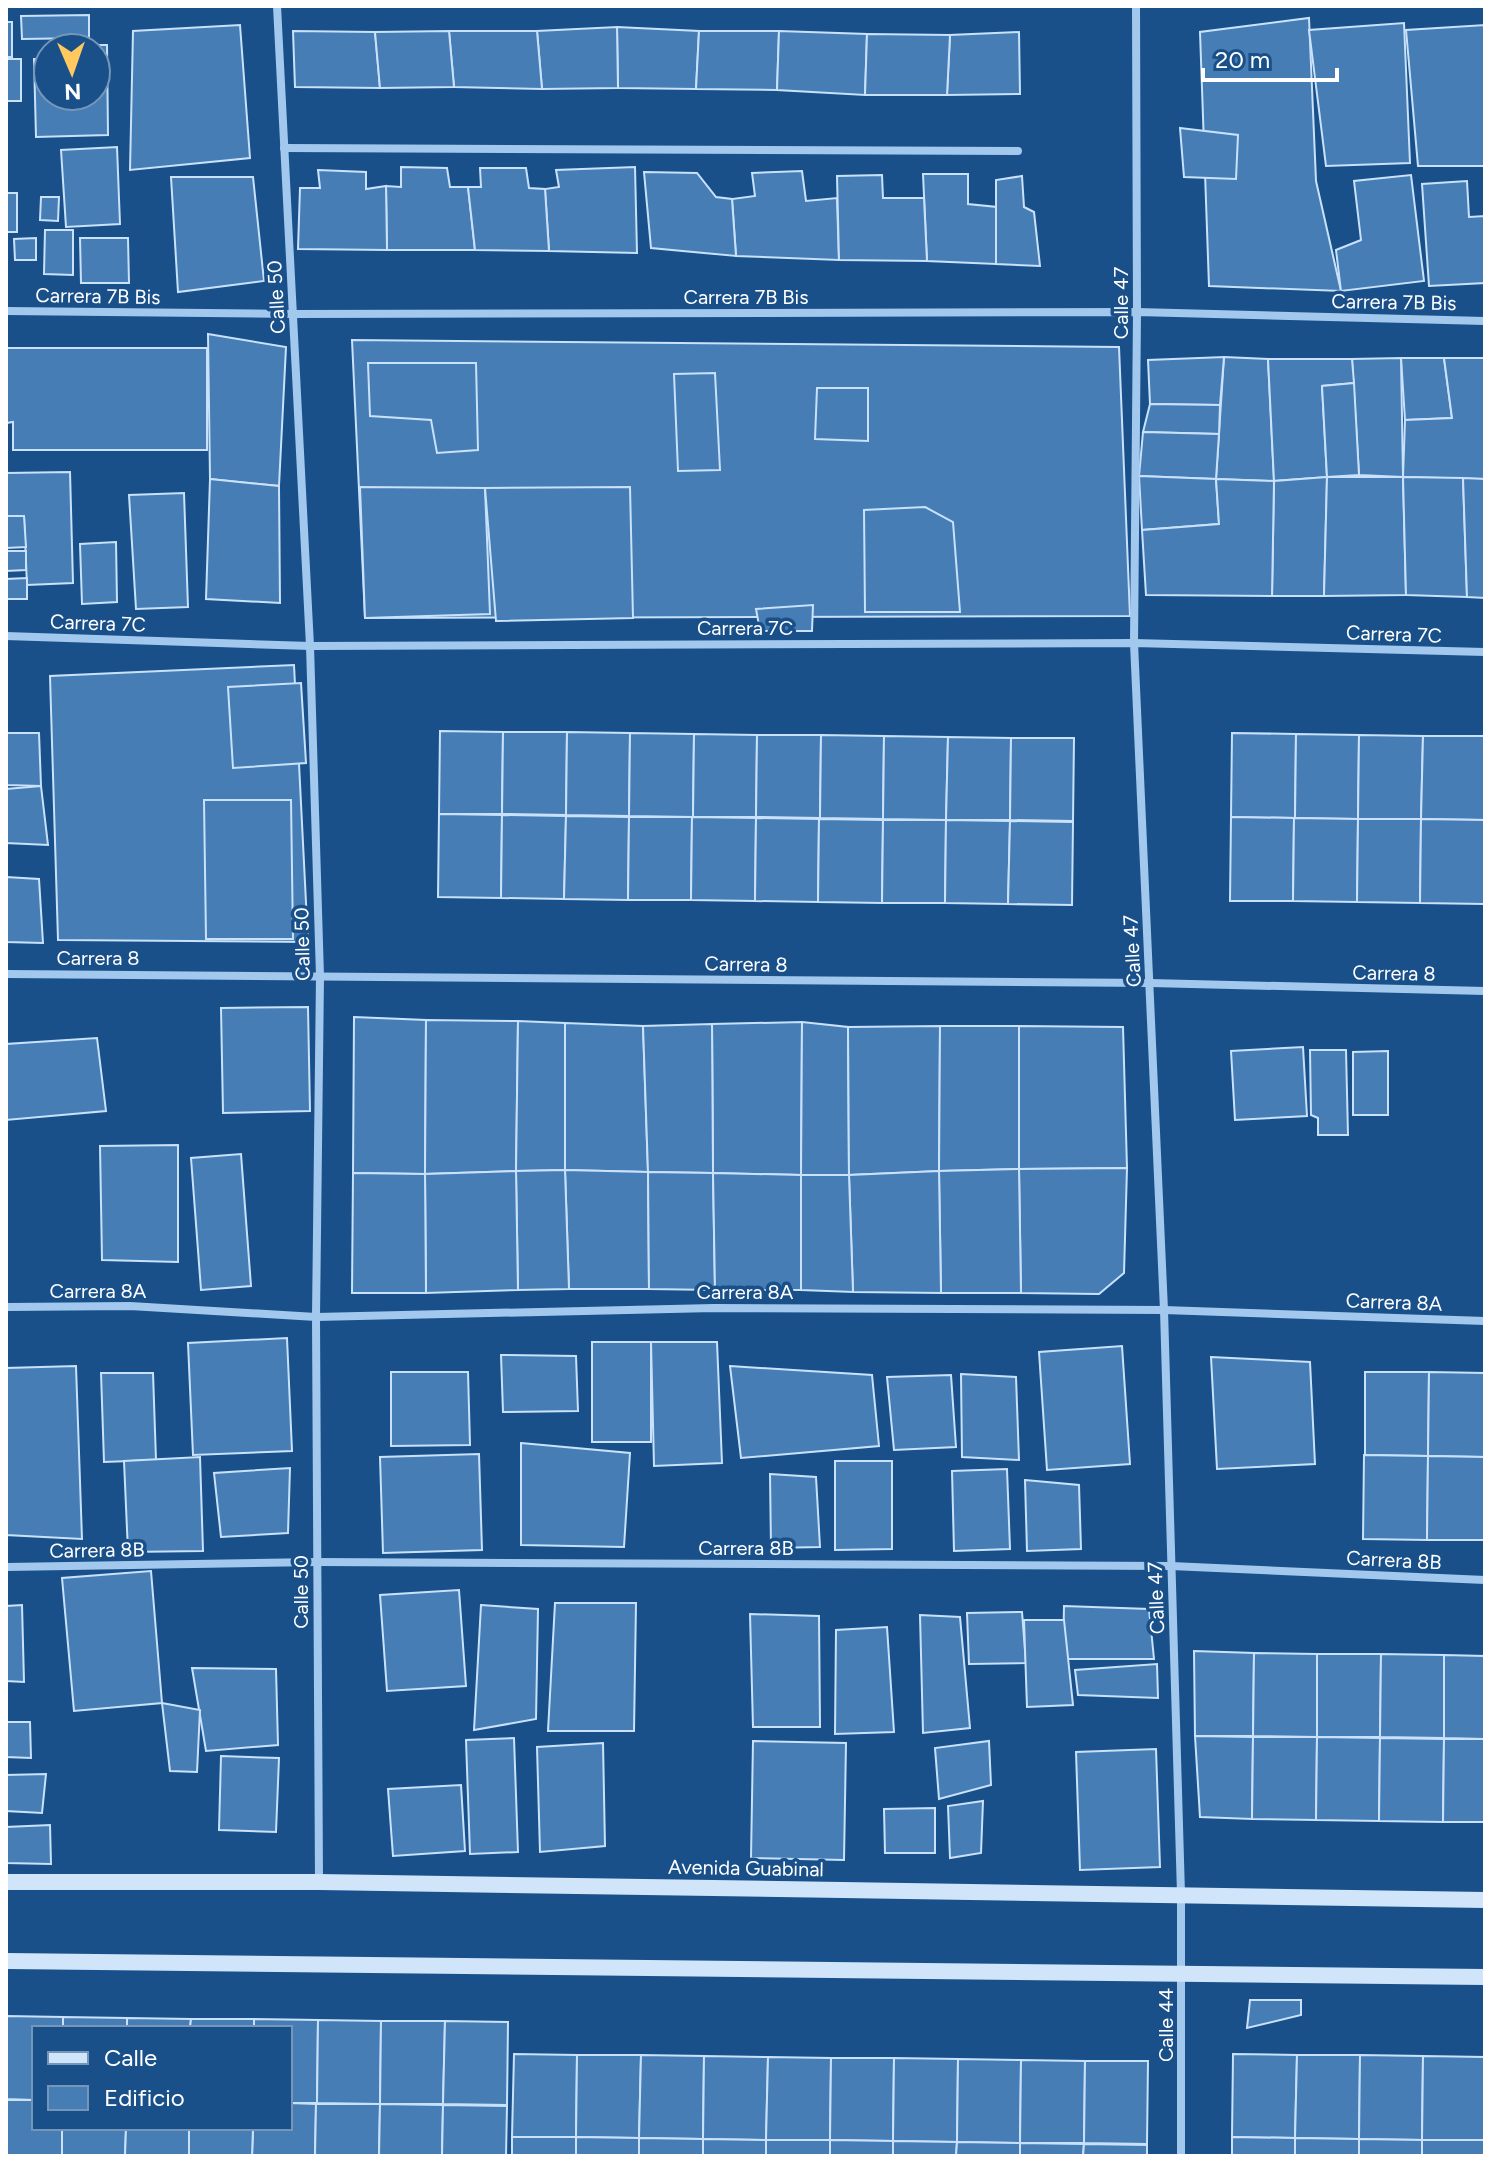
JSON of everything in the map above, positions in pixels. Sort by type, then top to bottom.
[{"type":"main road","name":"Avenida Guabinal","points":[[6,1882],[319,1882],[1485,1900]]},
{"type":"main road","points":[[6,1961],[1485,1977]]},
{"type":"street","name":"Calle 50","points":[[277,6],[310,646],[320,976],[316,1317],[319,1882]]},
{"type":"street","name":"Calle 47","points":[[1136,6],[1134,643],[1164,1310],[1181,1894]]},
{"type":"street","points":[[284,148],[1018,151]]},
{"type":"street","name":"Carrera 7B Bis","points":[[6,311],[293,314],[1137,312],[1485,321]]},
{"type":"street","name":"Carrera 7C","points":[[6,636],[310,646],[1134,643],[1485,652]]},
{"type":"street","name":"Carrera 8","points":[[6,974],[1150,983],[1485,991]]},
{"type":"street","name":"Carrera 8A","points":[[6,1307],[130,1306],[316,1317],[714,1308],[1164,1310],[1485,1321]]},
{"type":"street","name":"Carrera 8B","points":[[6,1567],[317,1562],[1171,1566],[1485,1580]]},
{"type":"street","name":"Calle 44","points":[[1181,1894],[1181,2156]]},
{"type":"building","points":[[89,15],[89,32],[32,32],[32,39],[22,39],[21,16]]},
{"type":"building","points":[[1309,18],[1316,181],[1341,291],[1209,286],[1200,32]]},
{"type":"building","points":[[6,22],[12,22],[12,57],[6,57]]},
{"type":"building","points":[[1404,23],[1410,163],[1326,166],[1309,30]]},
{"type":"building","points":[[240,25],[250,158],[130,170],[133,31]]},
{"type":"building","points":[[1485,25],[1485,166],[1418,166],[1406,30]]},
{"type":"building","points":[[617,27],[699,31],[696,89],[618,88]]},
{"type":"building","points":[[617,27],[618,88],[542,89],[537,31]]},
{"type":"building","points":[[293,31],[375,32],[380,88],[295,87]]},
{"type":"building","points":[[449,31],[537,31],[542,89],[454,87]]},
{"type":"building","points":[[449,31],[454,87],[380,88],[375,32]]},
{"type":"building","points":[[699,31],[779,31],[777,90],[696,89]]},
{"type":"building","points":[[779,31],[867,34],[865,95],[777,90]]},
{"type":"building","points":[[1019,32],[1020,94],[947,95],[950,35]]},
{"type":"building","points":[[867,34],[950,35],[947,95],[865,95]]},
{"type":"building","points":[[6,59],[21,59],[21,101],[6,101]]},
{"type":"building","points":[[35,112],[108,112],[108,135],[36,137]]},
{"type":"building","points":[[1180,128],[1238,135],[1236,179],[1184,177]]},
{"type":"building","points":[[117,147],[120,224],[66,227],[61,150]]},
{"type":"building","points":[[401,167],[447,168],[450,187],[468,187],[475,250],[387,250],[386,186],[401,187]]},
{"type":"building","points":[[635,167],[637,253],[549,251],[545,189],[559,187],[556,170]]},
{"type":"building","points":[[480,168],[526,168],[529,188],[545,189],[549,251],[475,250],[468,187],[481,187]]},
{"type":"building","points":[[318,170],[366,172],[366,189],[386,186],[387,250],[298,249],[300,188],[320,188]]},
{"type":"building","points":[[802,171],[806,201],[837,198],[839,260],[736,256],[732,199],[755,196],[752,173]]},
{"type":"building","points":[[644,172],[697,173],[716,197],[732,199],[736,256],[651,248]]},
{"type":"building","points":[[923,174],[968,174],[968,204],[997,207],[996,264],[927,261]]},
{"type":"building","points":[[882,175],[883,198],[924,198],[927,261],[839,260],[837,176]]},
{"type":"building","points":[[1411,175],[1424,281],[1341,291],[1336,250],[1361,240],[1354,181]]},
{"type":"building","points":[[1022,176],[1024,207],[1034,212],[1040,266],[996,264],[996,180]]},
{"type":"building","points":[[171,177],[253,177],[264,281],[178,292]]},
{"type":"building","points":[[1467,181],[1469,217],[1485,216],[1485,283],[1429,286],[1422,184]]},
{"type":"building","points":[[6,193],[17,193],[17,232],[6,232]]},
{"type":"building","points":[[41,197],[59,197],[58,221],[40,220]]},
{"type":"building","points":[[45,230],[73,230],[73,275],[44,274]]},
{"type":"building","points":[[36,238],[36,260],[15,260],[14,239]]},
{"type":"building","points":[[80,238],[128,238],[129,283],[81,283]]},
{"type":"building","points":[[208,334],[286,347],[279,486],[210,479]]},
{"type":"building","points":[[352,340],[1119,347],[1130,616],[365,618]]},
{"type":"building","points":[[6,348],[207,348],[207,450],[13,450],[13,422],[6,423]]},
{"type":"building","points":[[1224,357],[1268,359],[1274,481],[1216,479]]},
{"type":"building","points":[[1224,357],[1220,405],[1150,404],[1148,360]]},
{"type":"building","points":[[1401,358],[1444,358],[1452,418],[1405,420]]},
{"type":"building","points":[[1401,358],[1403,477],[1359,475],[1352,359]]},
{"type":"building","points":[[1444,358],[1485,358],[1485,479],[1403,477],[1405,420],[1452,418]]},
{"type":"building","points":[[1268,359],[1352,359],[1354,383],[1322,386],[1327,477],[1274,481]]},
{"type":"building","points":[[368,363],[476,363],[478,450],[437,453],[431,420],[370,416]]},
{"type":"building","points":[[715,373],[720,470],[678,471],[674,374]]},
{"type":"building","points":[[1354,383],[1359,475],[1327,477],[1322,386]]},
{"type":"building","points":[[817,388],[868,388],[868,441],[815,439]]},
{"type":"building","points":[[1150,404],[1220,405],[1219,434],[1143,432]]},
{"type":"building","points":[[1143,432],[1219,434],[1216,479],[1139,476]]},
{"type":"building","points":[[70,472],[73,583],[27,585],[24,516],[6,516],[6,473]]},
{"type":"building","points":[[1139,476],[1216,479],[1219,524],[1142,530]]},
{"type":"building","points":[[1327,477],[1324,596],[1272,596],[1274,481]]},
{"type":"building","points":[[1327,477],[1403,477],[1406,595],[1324,596]]},
{"type":"building","points":[[1403,477],[1463,478],[1467,597],[1406,595]]},
{"type":"building","points":[[1463,478],[1485,479],[1485,598],[1467,597]]},
{"type":"building","points":[[210,479],[279,486],[280,603],[206,599]]},
{"type":"building","points":[[1216,479],[1274,481],[1272,596],[1146,595],[1142,530],[1219,524]]},
{"type":"building","points":[[360,487],[485,488],[490,614],[365,618]]},
{"type":"building","points":[[630,487],[633,618],[496,621],[485,488]]},
{"type":"building","points":[[184,493],[188,607],[136,609],[129,495]]},
{"type":"building","points":[[925,507],[953,522],[960,612],[865,612],[864,510]]},
{"type":"building","points":[[6,516],[24,516],[26,547],[6,548]]},
{"type":"building","points":[[116,542],[117,602],[82,604],[80,544]]},
{"type":"building","points":[[6,551],[26,551],[26,570],[6,571]]},
{"type":"building","points":[[27,578],[27,599],[6,599],[6,579]]},
{"type":"building","points":[[813,605],[812,631],[760,631],[756,609]]},
{"type":"building","points":[[294,665],[308,942],[58,940],[50,676]]},
{"type":"building","points":[[301,683],[306,763],[233,768],[228,687]]},
{"type":"building","points":[[440,731],[503,732],[502,814],[439,814]]},
{"type":"building","points":[[503,732],[567,732],[566,815],[502,814]]},
{"type":"building","points":[[567,732],[630,733],[629,816],[566,815]]},
{"type":"building","points":[[6,733],[39,733],[41,786],[6,785]]},
{"type":"building","points":[[630,733],[694,734],[693,817],[629,816]]},
{"type":"building","points":[[1232,733],[1296,734],[1295,818],[1231,817]]},
{"type":"building","points":[[694,734],[757,735],[756,817],[693,817]]},
{"type":"building","points":[[1296,734],[1359,735],[1358,819],[1295,818]]},
{"type":"building","points":[[757,735],[821,735],[820,818],[756,817]]},
{"type":"building","points":[[821,735],[884,736],[883,819],[820,818]]},
{"type":"building","points":[[1359,735],[1423,736],[1421,819],[1358,819]]},
{"type":"building","points":[[884,736],[948,737],[946,820],[883,819]]},
{"type":"building","points":[[1423,736],[1485,736],[1485,820],[1421,819]]},
{"type":"building","points":[[948,737],[1011,738],[1010,820],[946,820]]},
{"type":"building","points":[[1011,738],[1074,738],[1073,821],[1010,820]]},
{"type":"building","points":[[41,786],[48,845],[6,843],[6,789]]},
{"type":"building","points":[[204,800],[291,800],[293,939],[206,939]]},
{"type":"building","points":[[439,814],[502,815],[501,898],[438,897]]},
{"type":"building","points":[[502,815],[566,816],[564,899],[501,898]]},
{"type":"building","points":[[566,816],[629,817],[628,900],[564,899]]},
{"type":"building","points":[[629,817],[692,817],[691,900],[628,900]]},
{"type":"building","points":[[692,817],[756,818],[755,901],[691,900]]},
{"type":"building","points":[[1231,817],[1294,818],[1293,901],[1230,901]]},
{"type":"building","points":[[756,818],[819,819],[818,902],[755,901]]},
{"type":"building","points":[[1294,818],[1358,819],[1357,902],[1293,901]]},
{"type":"building","points":[[819,819],[883,820],[882,903],[818,902]]},
{"type":"building","points":[[1358,819],[1421,819],[1420,903],[1357,902]]},
{"type":"building","points":[[1421,819],[1485,820],[1484,904],[1420,903]]},
{"type":"building","points":[[883,820],[946,820],[945,903],[882,903]]},
{"type":"building","points":[[946,820],[1010,821],[1008,904],[945,903]]},
{"type":"building","points":[[1010,821],[1073,822],[1072,905],[1008,904]]},
{"type":"building","points":[[6,877],[39,879],[43,943],[6,942]]},
{"type":"building","points":[[308,1007],[310,1111],[223,1113],[221,1008]]},
{"type":"building","points":[[354,1017],[426,1020],[425,1174],[353,1173]]},
{"type":"building","points":[[426,1020],[518,1021],[516,1171],[425,1174]]},
{"type":"building","points":[[518,1021],[565,1023],[565,1170],[516,1171]]},
{"type":"building","points":[[802,1022],[801,1175],[713,1173],[712,1024]]},
{"type":"building","points":[[802,1022],[848,1027],[849,1175],[801,1175]]},
{"type":"building","points":[[565,1023],[643,1026],[648,1172],[565,1170]]},
{"type":"building","points":[[712,1024],[713,1173],[648,1172],[643,1026]]},
{"type":"building","points":[[940,1026],[939,1171],[849,1175],[848,1027]]},
{"type":"building","points":[[940,1026],[1019,1026],[1019,1169],[939,1171]]},
{"type":"building","points":[[1019,1026],[1123,1027],[1127,1168],[1019,1169]]},
{"type":"building","points":[[97,1038],[106,1111],[6,1120],[6,1044]]},
{"type":"building","points":[[1303,1047],[1307,1116],[1235,1120],[1231,1051]]},
{"type":"building","points":[[1310,1050],[1346,1050],[1348,1135],[1318,1135],[1318,1118],[1311,1115]]},
{"type":"building","points":[[1388,1051],[1388,1115],[1353,1115],[1353,1052]]},
{"type":"building","points":[[178,1145],[178,1262],[102,1260],[100,1146]]},
{"type":"building","points":[[241,1154],[251,1286],[201,1290],[191,1158]]},
{"type":"building","points":[[1127,1168],[1124,1273],[1099,1294],[1021,1293],[1019,1169]]},
{"type":"building","points":[[1019,1169],[1021,1293],[941,1293],[939,1171]]},
{"type":"building","points":[[565,1170],[648,1172],[649,1289],[569,1289]]},
{"type":"building","points":[[565,1170],[569,1289],[518,1290],[516,1171]]},
{"type":"building","points":[[516,1171],[518,1290],[426,1293],[425,1174]]},
{"type":"building","points":[[939,1171],[941,1293],[853,1292],[849,1175]]},
{"type":"building","points":[[648,1172],[713,1173],[715,1290],[649,1289]]},
{"type":"building","points":[[353,1173],[425,1174],[426,1293],[352,1293]]},
{"type":"building","points":[[713,1173],[801,1175],[801,1290],[715,1290]]},
{"type":"building","points":[[801,1175],[849,1175],[853,1292],[801,1290]]},
{"type":"building","points":[[287,1338],[292,1451],[193,1455],[188,1343]]},
{"type":"building","points":[[592,1342],[651,1342],[651,1442],[592,1442]]},
{"type":"building","points":[[651,1342],[717,1342],[722,1463],[654,1466]]},
{"type":"building","points":[[1122,1346],[1130,1464],[1047,1470],[1039,1352]]},
{"type":"building","points":[[501,1355],[576,1356],[578,1411],[503,1412]]},
{"type":"building","points":[[1211,1357],[1310,1362],[1315,1464],[1217,1469]]},
{"type":"building","points":[[76,1366],[82,1539],[6,1535],[6,1368]]},
{"type":"building","points":[[730,1366],[872,1375],[879,1446],[741,1458]]},
{"type":"building","points":[[391,1372],[468,1372],[470,1445],[391,1446]]},
{"type":"building","points":[[1365,1372],[1429,1372],[1428,1456],[1365,1455]]},
{"type":"building","points":[[1429,1372],[1485,1373],[1485,1457],[1428,1456]]},
{"type":"building","points":[[101,1373],[153,1373],[156,1460],[104,1462]]},
{"type":"building","points":[[961,1374],[1016,1377],[1019,1460],[962,1457]]},
{"type":"building","points":[[951,1375],[956,1447],[894,1450],[887,1377]]},
{"type":"building","points":[[521,1443],[630,1453],[624,1547],[521,1545]]},
{"type":"building","points":[[479,1454],[482,1550],[383,1553],[380,1457]]},
{"type":"building","points":[[1364,1455],[1428,1456],[1427,1540],[1363,1539]]},
{"type":"building","points":[[1428,1456],[1485,1457],[1485,1540],[1427,1540]]},
{"type":"building","points":[[200,1457],[203,1551],[128,1552],[124,1461]]},
{"type":"building","points":[[835,1461],[892,1461],[892,1549],[835,1550]]},
{"type":"building","points":[[290,1468],[288,1533],[221,1537],[214,1473]]},
{"type":"building","points":[[1007,1469],[1010,1549],[954,1551],[952,1471]]},
{"type":"building","points":[[770,1474],[816,1477],[820,1547],[771,1548]]},
{"type":"building","points":[[1025,1480],[1079,1485],[1081,1549],[1027,1551]]},
{"type":"building","points":[[151,1571],[162,1703],[74,1711],[62,1578]]},
{"type":"building","points":[[459,1590],[466,1686],[387,1691],[380,1595]]},
{"type":"building","points":[[555,1603],[636,1603],[634,1731],[548,1731]]},
{"type":"building","points":[[22,1605],[24,1682],[6,1681],[6,1606]]},
{"type":"building","points":[[481,1605],[538,1609],[536,1719],[474,1730]]},
{"type":"building","points":[[1064,1606],[1149,1609],[1154,1659],[1063,1659]]},
{"type":"building","points":[[1022,1612],[1026,1663],[969,1664],[967,1613]]},
{"type":"building","points":[[750,1614],[819,1616],[820,1727],[753,1727]]},
{"type":"building","points":[[920,1615],[960,1617],[970,1728],[923,1733]]},
{"type":"building","points":[[1024,1620],[1064,1620],[1073,1705],[1027,1707]]},
{"type":"building","points":[[887,1627],[894,1732],[835,1734],[836,1630]]},
{"type":"building","points":[[1194,1651],[1254,1653],[1253,1736],[1195,1736]]},
{"type":"building","points":[[1254,1653],[1317,1654],[1317,1737],[1253,1736]]},
{"type":"building","points":[[1317,1654],[1381,1654],[1380,1737],[1317,1737]]},
{"type":"building","points":[[1381,1654],[1444,1655],[1444,1738],[1380,1737]]},
{"type":"building","points":[[1444,1655],[1485,1656],[1485,1739],[1444,1738]]},
{"type":"building","points":[[1157,1664],[1158,1698],[1078,1695],[1075,1670]]},
{"type":"building","points":[[192,1668],[276,1669],[278,1745],[206,1751]]},
{"type":"building","points":[[162,1703],[200,1710],[197,1772],[170,1771]]},
{"type":"building","points":[[6,1722],[30,1722],[31,1758],[6,1757]]},
{"type":"building","points":[[1195,1736],[1253,1737],[1252,1819],[1200,1817]]},
{"type":"building","points":[[1253,1737],[1317,1737],[1316,1820],[1252,1819]]},
{"type":"building","points":[[1317,1737],[1380,1738],[1379,1821],[1316,1820]]},
{"type":"building","points":[[514,1738],[518,1852],[470,1854],[466,1740]]},
{"type":"building","points":[[1380,1738],[1444,1739],[1443,1822],[1379,1821]]},
{"type":"building","points":[[1444,1739],[1485,1739],[1485,1822],[1443,1822]]},
{"type":"building","points":[[753,1741],[846,1743],[844,1860],[751,1858]]},
{"type":"building","points":[[989,1741],[991,1785],[939,1799],[935,1748]]},
{"type":"building","points":[[603,1743],[605,1846],[540,1852],[537,1747]]},
{"type":"building","points":[[1156,1749],[1160,1867],[1080,1870],[1076,1752]]},
{"type":"building","points":[[221,1756],[279,1758],[276,1832],[219,1830]]},
{"type":"building","points":[[46,1774],[42,1813],[6,1811],[6,1775]]},
{"type":"building","points":[[461,1785],[465,1851],[393,1856],[388,1789]]},
{"type":"building","points":[[983,1801],[981,1853],[950,1858],[948,1806]]},
{"type":"building","points":[[935,1808],[935,1853],[885,1853],[884,1809]]},
{"type":"building","points":[[50,1825],[51,1864],[6,1863],[6,1827]]},
{"type":"building","points":[[1250,2000],[1301,2000],[1301,2015],[1247,2028]]},
{"type":"building","points":[[6,2016],[63,2017],[63,2026],[32,2026],[32,2100],[6,2099]]},
{"type":"building","points":[[63,2017],[127,2018],[127,2026],[63,2026]]},
{"type":"building","points":[[127,2018],[191,2019],[190,2026],[127,2026]]},
{"type":"building","points":[[191,2019],[254,2019],[254,2026],[190,2026]]},
{"type":"building","points":[[254,2019],[318,2020],[317,2103],[292,2103],[292,2026],[254,2026]]},
{"type":"building","points":[[318,2020],[381,2021],[380,2104],[317,2103]]},
{"type":"building","points":[[381,2021],[445,2021],[443,2104],[380,2104]]},
{"type":"building","points":[[445,2021],[508,2022],[507,2105],[443,2104]]},
{"type":"building","points":[[514,2054],[577,2055],[576,2137],[512,2137]]},
{"type":"building","points":[[1233,2054],[1297,2055],[1295,2138],[1232,2137]]},
{"type":"building","points":[[577,2055],[641,2055],[639,2138],[576,2137]]},
{"type":"building","points":[[641,2055],[704,2056],[703,2139],[639,2138]]},
{"type":"building","points":[[1297,2055],[1360,2055],[1359,2139],[1295,2138]]},
{"type":"building","points":[[1360,2055],[1423,2056],[1422,2140],[1359,2139]]},
{"type":"building","points":[[704,2056],[768,2057],[766,2140],[703,2139]]},
{"type":"building","points":[[1423,2056],[1485,2057],[1485,2140],[1422,2140]]},
{"type":"building","points":[[768,2057],[831,2058],[830,2140],[766,2140]]},
{"type":"building","points":[[831,2058],[894,2058],[893,2141],[830,2140]]},
{"type":"building","points":[[894,2058],[958,2059],[957,2142],[893,2141]]},
{"type":"building","points":[[958,2059],[1021,2060],[1020,2143],[957,2142]]},
{"type":"building","points":[[1021,2060],[1085,2061],[1084,2143],[1020,2143]]},
{"type":"building","points":[[1085,2061],[1148,2061],[1147,2144],[1084,2143]]},
{"type":"building","points":[[6,2100],[32,2100],[32,2130],[62,2130],[62,2156],[6,2156]]},
{"type":"building","points":[[292,2103],[316,2104],[315,2156],[252,2156],[253,2130],[292,2130]]},
{"type":"building","points":[[316,2104],[380,2104],[379,2156],[315,2156]]},
{"type":"building","points":[[380,2104],[443,2105],[442,2156],[379,2156]]},
{"type":"building","points":[[443,2105],[507,2106],[506,2156],[442,2156]]},
{"type":"building","points":[[62,2130],[126,2130],[125,2156],[62,2156]]},
{"type":"building","points":[[126,2130],[189,2130],[189,2156],[125,2156]]},
{"type":"building","points":[[189,2130],[253,2130],[252,2156],[189,2156]]},
{"type":"building","points":[[512,2137],[576,2137],[576,2156],[512,2156]]},
{"type":"building","points":[[576,2137],[639,2138],[639,2156],[576,2156]]},
{"type":"building","points":[[1232,2137],[1295,2138],[1295,2156],[1232,2156]]},
{"type":"building","points":[[639,2138],[703,2139],[703,2156],[639,2156]]},
{"type":"building","points":[[1295,2138],[1359,2139],[1359,2156],[1295,2156]]},
{"type":"building","points":[[703,2139],[766,2140],[766,2156],[703,2156]]},
{"type":"building","points":[[1359,2139],[1422,2140],[1422,2156],[1359,2156]]},
{"type":"building","points":[[766,2140],[830,2140],[830,2156],[766,2156]]},
{"type":"building","points":[[830,2140],[893,2141],[893,2156],[830,2156]]},
{"type":"building","points":[[1422,2140],[1485,2140],[1485,2156],[1422,2156]]},
{"type":"building","points":[[893,2141],[957,2142],[956,2156],[893,2156]]},
{"type":"building","points":[[957,2142],[1020,2143],[1020,2156],[956,2156]]},
{"type":"building","points":[[1020,2143],[1084,2144],[1083,2156],[1020,2156]]},
{"type":"building","points":[[1084,2144],[1147,2145],[1147,2156],[1083,2156]]}]
